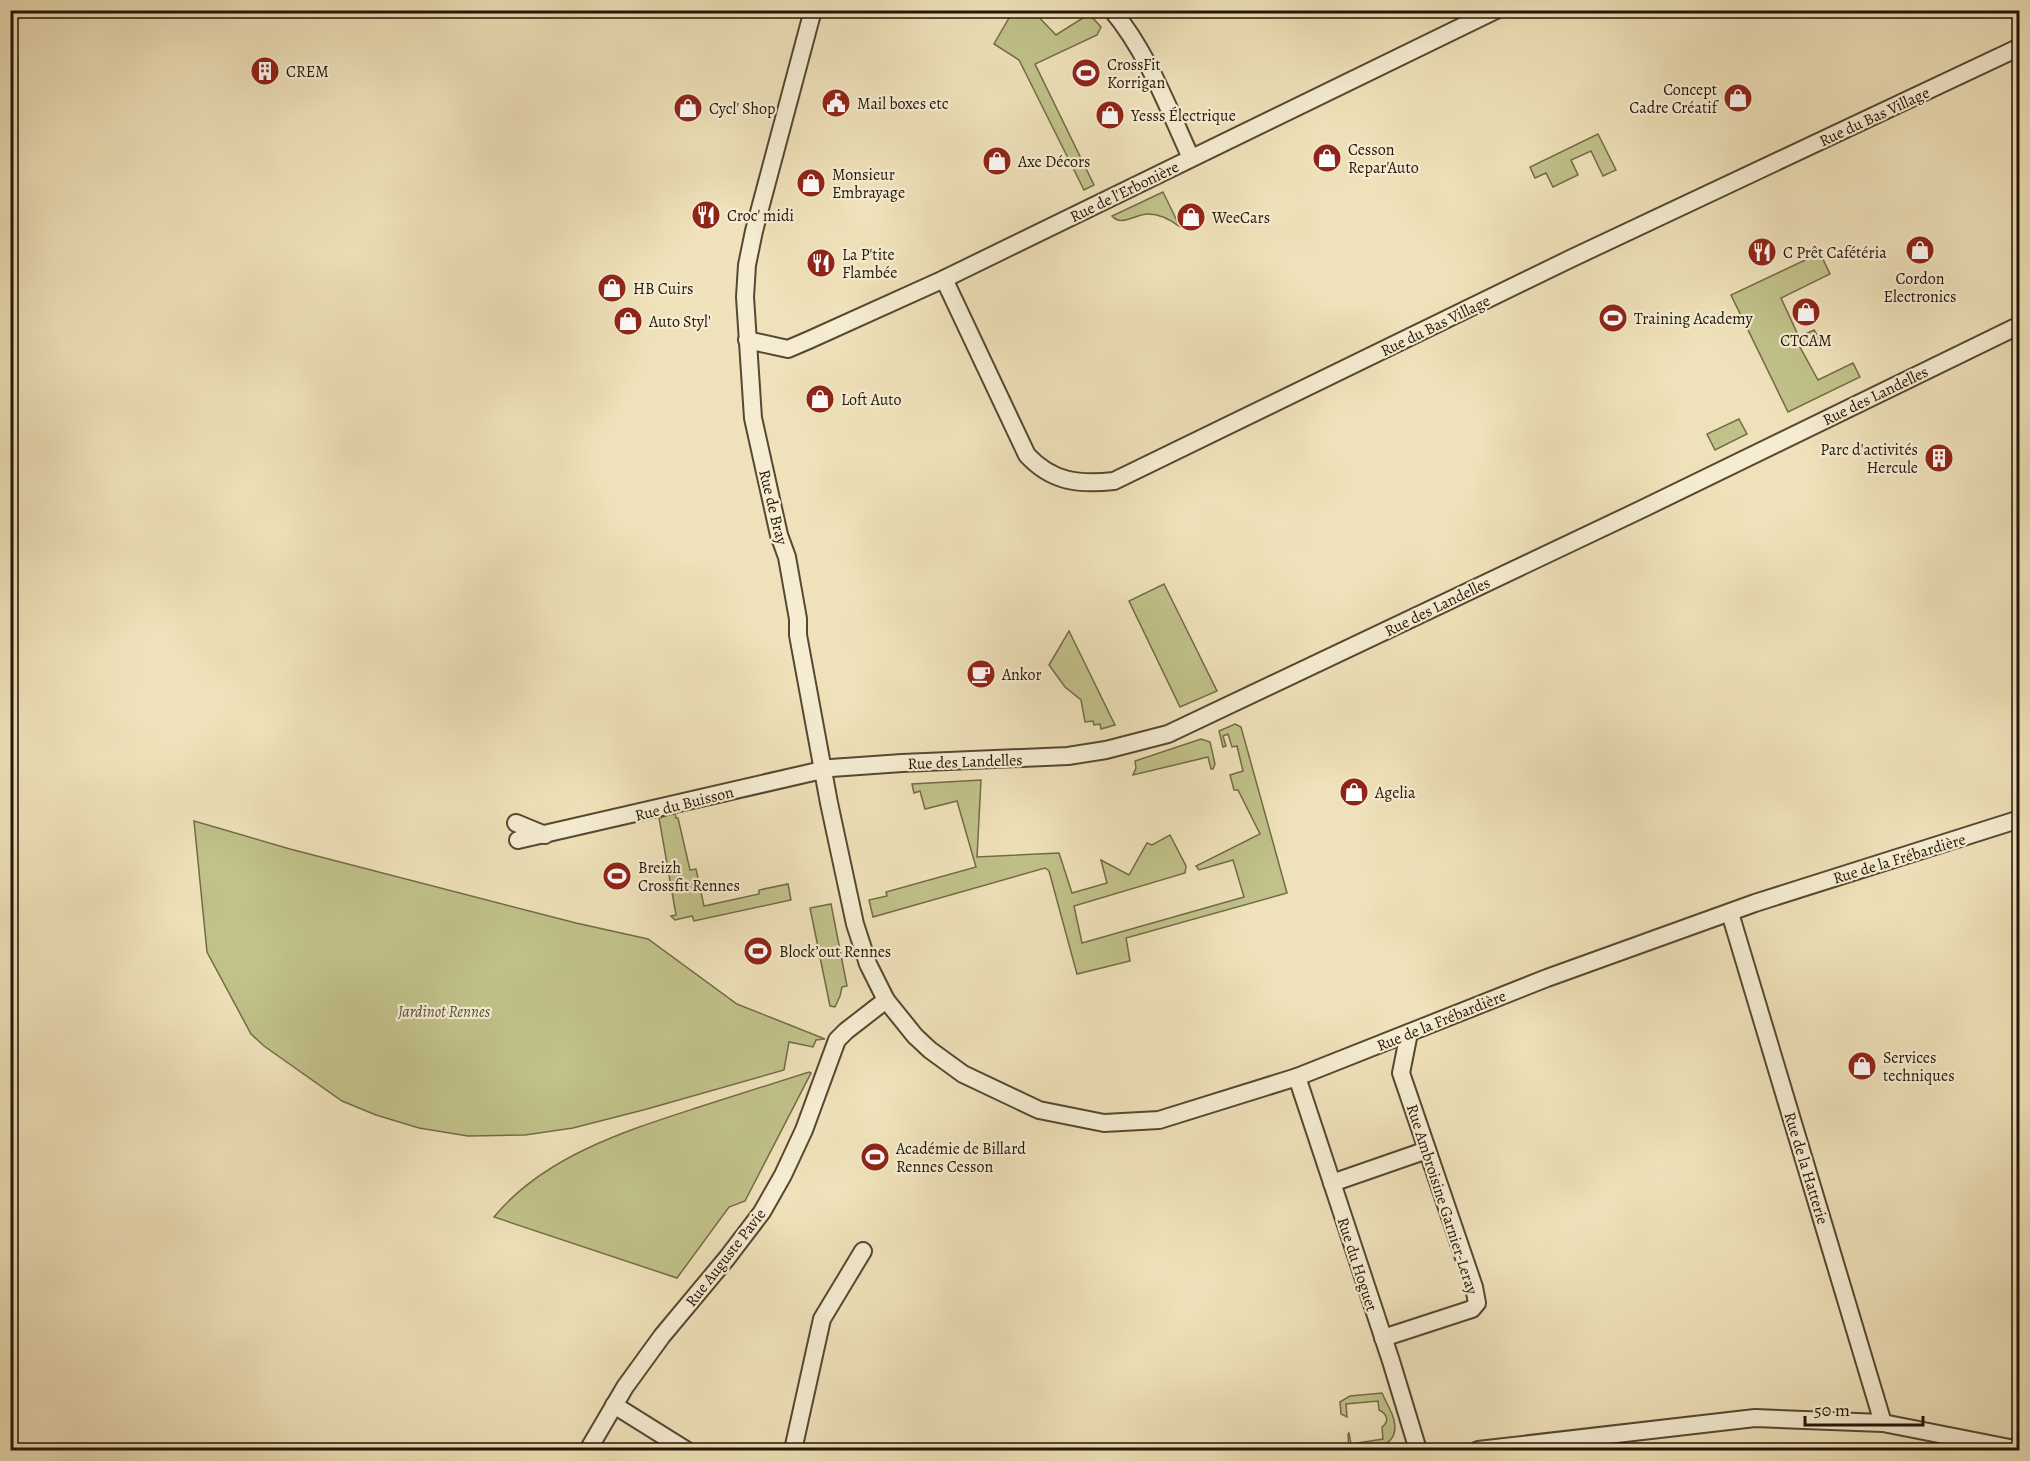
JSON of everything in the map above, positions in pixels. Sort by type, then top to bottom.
[{"type":"street","name":"Rue de Bray","points":[[813,10],[747,265],[745,297],[747,340],[753,418],[779,535],[787,557],[822,770],[855,924],[868,964],[886,1000]]},
{"type":"street","points":[[1112,10],[1148,63],[1191,158]]},
{"type":"street","name":"Rue de l'Erbonière","points":[[747,340],[788,349],[944,279],[1496,10]]},
{"type":"street","name":"Rue du Bas Village","points":[[944,279],[1027,454],[1038,466],[1068,481],[1092,483],[1114,481],[1570,259],[2019,47]]},
{"type":"street","name":"Rue des Landelles","points":[[822,770],[902,763],[1068,756],[1106,750],[1168,734],[1640,510],[2019,325]]},
{"type":"street","name":"Rue du Buisson","points":[[517,832],[546,835],[822,770]]},
{"type":"street","name":"Rue de la Frébardière","points":[[886,1000],[915,1036],[963,1074],[1039,1110],[1104,1123],[1159,1120],[1297,1077],[1546,978],[1755,903],[2019,819]]},
{"type":"street","name":"Rue de la Hatterie","points":[[1730,913],[1883,1423]]},
{"type":"street","name":"Rue Auguste Pavie","points":[[588,1450],[625,1387],[662,1336],[762,1212],[804,1130],[837,1040],[886,1000]]},
{"type":"street","name":"Rue Ambroisine Garnier-Leray","points":[[1383,1338],[1472,1309],[1477,1303],[1474,1287],[1401,1073],[1409,1033]]},
{"type":"street","name":"Rue du Hoguet","points":[[1297,1077],[1418,1450]]},
{"type":"street","points":[[1332,1183],[1427,1150]]},
{"type":"street","points":[[793,1450],[822,1319],[863,1251]]},
{"type":"street","points":[[614,1405],[686,1450]]},
{"type":"street","points":[[1478,1450],[1629,1442],[1755,1418],[1883,1423],[2019,1450]]},
{"type":"green space","points":[[1013,11],[1033,11],[1056,35],[1089,14],[1101,27],[1097,35],[1035,64],[1094,185],[1084,190],[1019,60],[994,44]]},
{"type":"green space","points":[[1598,134],[1616,170],[1603,176],[1591,151],[1571,160],[1578,175],[1553,187],[1546,173],[1535,178],[1530,167]]},
{"type":"green space","points":[[1163,192],[1180,227],[1165,218],[1152,214],[1124,220],[1112,216]]},
{"type":"green space","points":[[1820,253],[1830,274],[1781,298],[1799,337],[1814,330],[1819,338],[1800,347],[1818,380],[1853,363],[1860,377],[1788,412],[1731,295]]},
{"type":"green space","points":[[1739,419],[1747,434],[1715,450],[1707,434]]},
{"type":"green space","points":[[1164,584],[1217,691],[1180,707],[1129,601]]},
{"type":"green space","points":[[1069,631],[1115,725],[1101,729],[1100,724],[1094,725],[1093,721],[1085,722],[1081,700],[1065,687],[1049,665]]},
{"type":"green space","points":[[1235,724],[1241,727],[1287,893],[1126,938],[1130,961],[1077,974],[1049,871],[1045,868],[873,917],[869,900],[887,896],[886,892],[976,867],[957,801],[925,809],[920,791],[914,793],[912,784],[981,780],[977,857],[1059,853],[1072,893],[1107,883],[1101,860],[1129,875],[1147,843],[1152,845],[1170,835],[1186,866],[1185,873],[1074,906],[1082,943],[1244,897],[1233,860],[1199,870],[1196,866],[1260,834],[1238,790],[1234,790],[1230,775],[1243,771],[1237,746],[1232,747],[1228,734],[1223,736],[1226,746],[1223,747],[1219,731]]},
{"type":"green space","points":[[1201,739],[1210,742],[1215,764],[1213,769],[1211,769],[1208,757],[1133,775],[1136,768],[1135,761]]},
{"type":"green space","points":[[675,813],[690,870],[696,869],[704,906],[759,894],[759,890],[788,884],[791,900],[694,921],[692,916],[675,920],[671,916],[676,915],[659,818]]},
{"type":"green space","name":"Jardinot Rennes","points":[[194,821],[290,849],[576,923],[648,939],[737,1004],[825,1039],[816,1040],[813,1047],[789,1042],[784,1070],[573,1128],[525,1135],[468,1136],[419,1128],[376,1115],[342,1101],[264,1046],[251,1034],[207,952]]},
{"type":"green space","points":[[831,904],[847,986],[842,987],[835,1007],[830,1006],[810,908]]},
{"type":"green space","points":[[811,1073],[745,1201],[729,1207],[677,1278],[494,1217],[536,1178],[587,1149],[641,1126]]},
{"type":"green space","points":[[1382,1393],[1392,1414],[1395,1425],[1394,1434],[1384,1445],[1376,1448],[1349,1450],[1349,1433],[1351,1444],[1383,1439],[1382,1427],[1386,1418],[1379,1410],[1378,1401],[1346,1404],[1347,1417],[1341,1414],[1340,1402],[1350,1396]]},
{"type":"place","name":"CREM","points":[[265,71]]},
{"type":"place","name":"CrossFit Korrigan","points":[[1086,73]]},
{"type":"place","name":"Concept Cadre Créatif","points":[[1738,98]]},
{"type":"place","name":"Mail boxes etc","points":[[836,103]]},
{"type":"place","name":"Cycl' Shop","points":[[688,108]]},
{"type":"place","name":"Yesss Électrique","points":[[1110,115]]},
{"type":"place","name":"Cesson Repar'Auto","points":[[1327,158]]},
{"type":"place","name":"Axe Décors","points":[[997,161]]},
{"type":"place","name":"Monsieur Embrayage","points":[[811,183]]},
{"type":"place","name":"Croc' midi","points":[[706,215]]},
{"type":"place","name":"WeeCars","points":[[1191,217]]},
{"type":"place","name":"Cordon Electronics","points":[[1920,250]]},
{"type":"place","name":"C Prêt Cafétéria","points":[[1762,252]]},
{"type":"place","name":"La P'tite Flambée","points":[[821,263]]},
{"type":"place","name":"HB Cuirs","points":[[612,288]]},
{"type":"place","name":"CTCAM","points":[[1806,312]]},
{"type":"place","name":"Training Academy","points":[[1613,318]]},
{"type":"place","name":"Auto Styl'","points":[[628,321]]},
{"type":"place","name":"Loft Auto","points":[[820,399]]},
{"type":"place","name":"Parc d'activités Hercule","points":[[1939,458]]},
{"type":"place","name":"Ankor","points":[[981,674]]},
{"type":"place","name":"Agelia","points":[[1354,792]]},
{"type":"place","name":"Breizh Crossfit Rennes","points":[[617,876]]},
{"type":"place","name":"Block’out Rennes","points":[[758,951]]},
{"type":"place","name":"Services techniques","points":[[1862,1066]]},
{"type":"place","name":"Académie de Billard Rennes Cesson","points":[[875,1157]]}]
